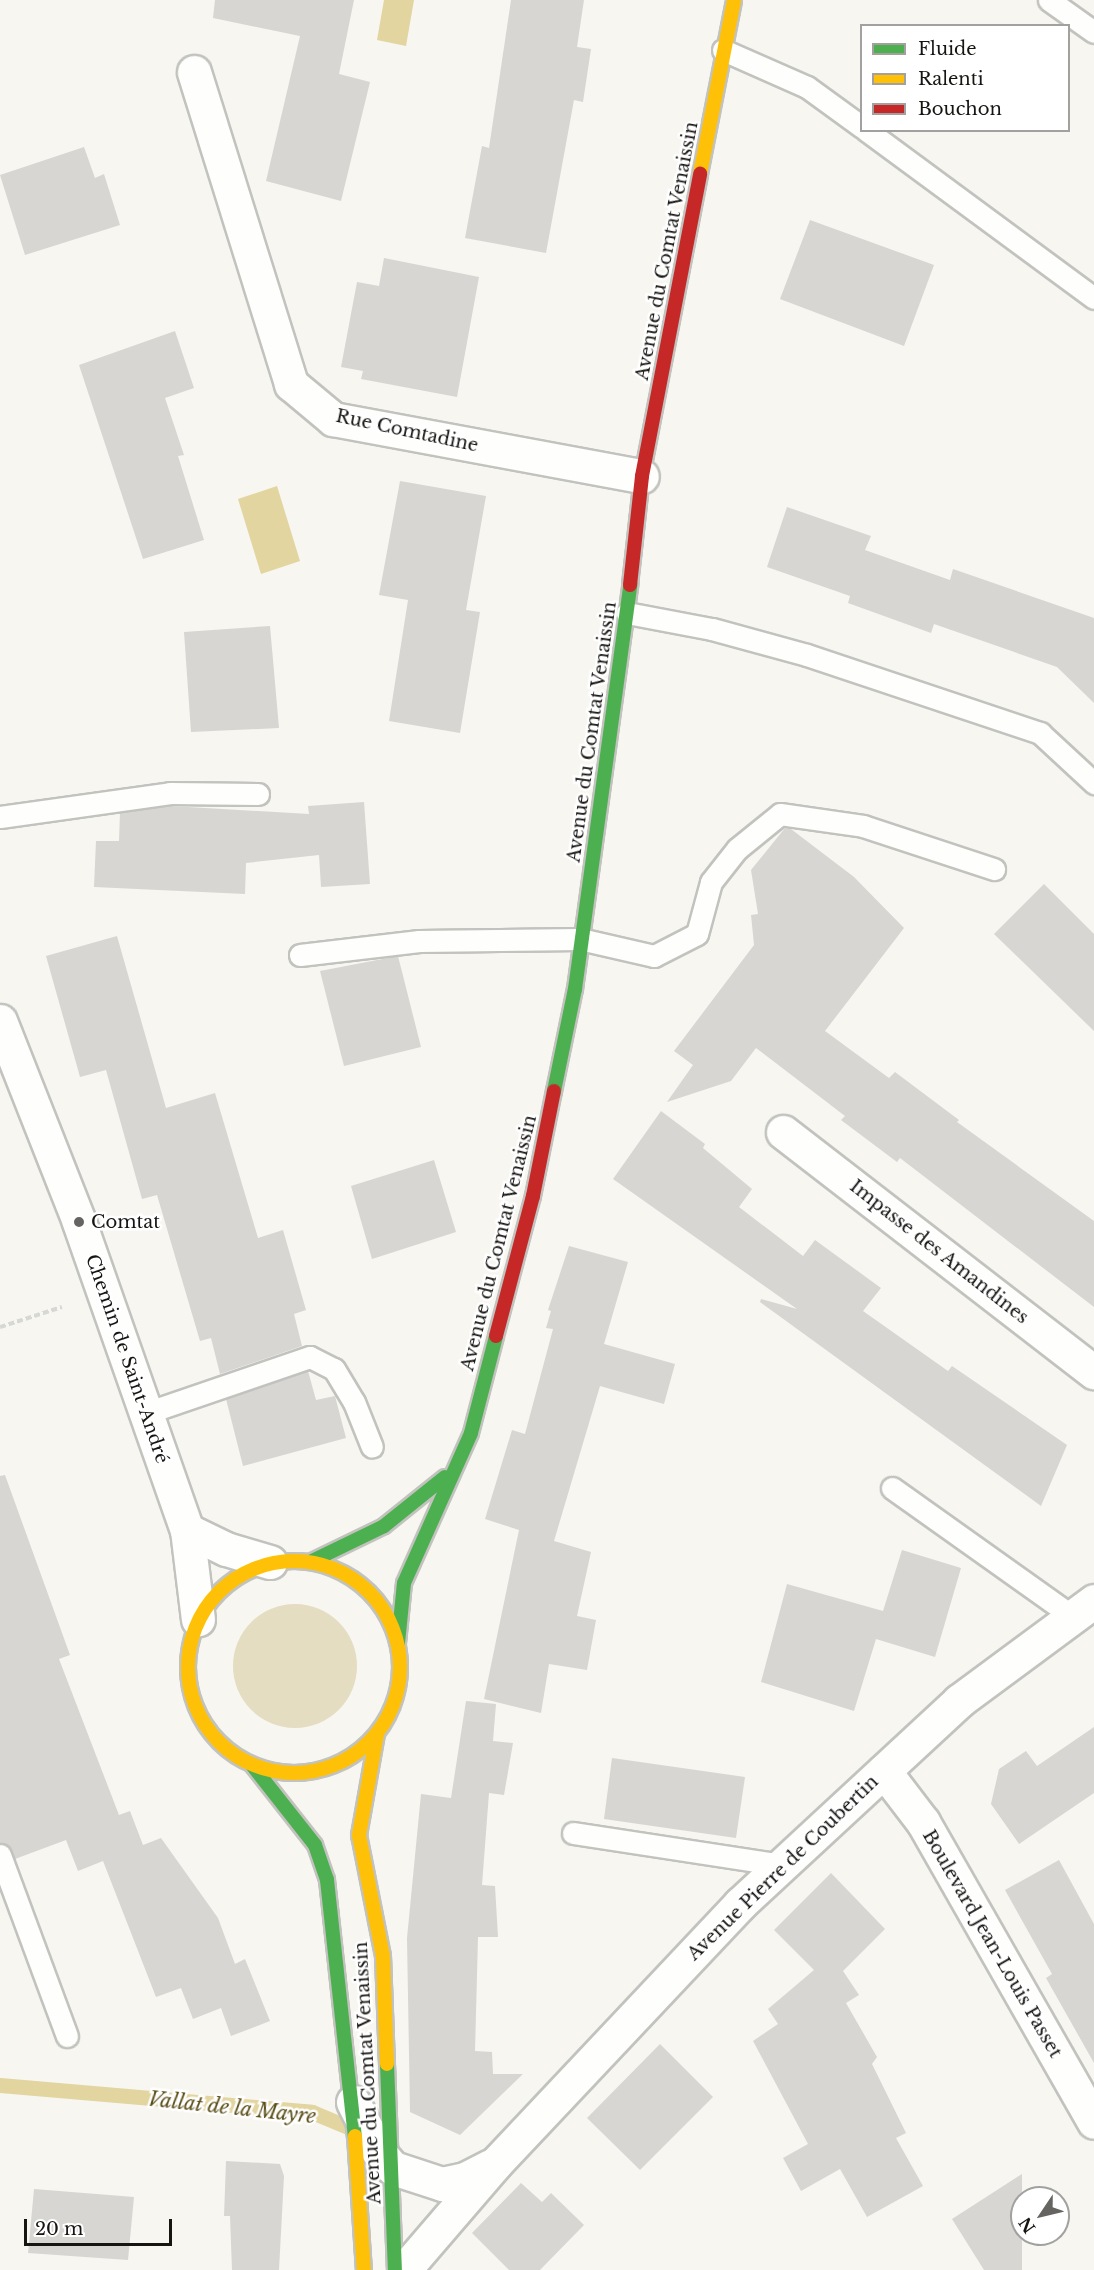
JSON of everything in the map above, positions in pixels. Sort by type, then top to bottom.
[{"type":"main road","name":"Avenue du Comtat Venaissin","points":[[398,1643],[404,1583],[471,1433],[533,1196],[575,989],[580,939],[627,614],[642,476],[734,0]]},
{"type":"main road","name":"Avenue du Comtat Venaissin","points":[[310,1562],[384,1526],[438,1486],[459,1463]]},
{"type":"main road","points":[[270,1562],[310,1562],[340,1571],[366,1589],[386,1614],[398,1643],[400,1675],[393,1706],[377,1734],[351,1757],[319,1770],[285,1773],[252,1765],[223,1746],[201,1719],[189,1687],[188,1652],[198,1619],[227,1583],[270,1562]]},
{"type":"main road","name":"Avenue du Comtat Venaissin","points":[[377,1734],[359,1834],[383,1956],[393,2168],[395,2270]]},
{"type":"main road","name":"Avenue du Comtat Venaissin","points":[[252,1765],[315,1845],[327,1880],[353,2102],[364,2270]]},
{"type":"street","name":"Rue Comtadine","points":[[194,72],[291,384],[333,419],[642,476]]},
{"type":"street","name":"Chemin de Saint-André","points":[[0,1021],[105,1296],[187,1530],[198,1619]]},
{"type":"street","name":"Impasse des Amandines","points":[[783,1132],[1094,1372]]},
{"type":"street","points":[[187,1530],[226,1549],[270,1562]]},
{"type":"street","name":"Avenue Pierre de Coubertin","points":[[404,2270],[496,2163],[740,1904],[959,1701],[1083,1608]]},
{"type":"street","name":"Boulevard Jean-Louis Passet","points":[[884,1771],[923,1822],[1094,2122]]},
{"type":"street","points":[[353,2102],[378,2151],[393,2168]]},
{"type":"street","name":"Avenue Pierre de Coubertin","points":[[393,2168],[442,2184],[465,2179],[496,2163]]},
{"type":"lane","points":[[1049,0],[1094,32]]},
{"type":"lane","points":[[723,50],[807,87],[860,126]]},
{"type":"lane","points":[[869,132],[1094,297]]},
{"type":"lane","points":[[627,614],[712,629],[807,655],[1040,733],[1094,783]]},
{"type":"lane","points":[[0,817],[170,793],[258,794]]},
{"type":"lane","points":[[300,955],[419,941],[580,939],[654,956],[697,934],[711,882],[737,849],[780,814],[863,826],[994,869]]},
{"type":"lane","points":[[146,1413],[310,1357],[334,1369],[354,1402],[372,1447]]},
{"type":"lane","points":[[892,1488],[1083,1608]]},
{"type":"lane","points":[[573,1833],[783,1865]]},
{"type":"lane","points":[[0,1855],[68,2036]]},
{"type":"path","points":[[0,1327],[105,1296]]},
{"type":"shaded area","points":[[384,0],[414,0],[406,46],[377,40]]},
{"type":"shaded area","points":[[277,486],[300,561],[261,574],[238,499]]},
{"type":"shaded area","points":[[295,1604],[319,1609],[339,1622],[352,1642],[357,1666],[352,1690],[339,1710],[319,1723],[295,1728],[271,1723],[251,1710],[238,1690],[233,1666],[238,1642],[251,1622],[271,1609]]},
{"type":"building","points":[[215,0],[354,0],[339,74],[370,82],[341,201],[266,181],[300,36],[213,18]]},
{"type":"building","points":[[511,0],[584,0],[577,47],[591,49],[583,102],[574,100],[546,253],[465,238],[482,146],[489,148]]},
{"type":"building","points":[[84,147],[95,178],[104,174],[120,225],[25,255],[0,175]]},
{"type":"building","points":[[810,220],[934,265],[904,346],[780,299]]},
{"type":"building","points":[[384,258],[479,277],[457,397],[361,379],[363,371],[341,367],[357,282],[379,286]]},
{"type":"building","points":[[175,331],[194,388],[165,398],[184,455],[178,456],[204,540],[143,559],[79,365]]},
{"type":"building","points":[[400,481],[486,496],[466,610],[480,612],[460,733],[389,721],[408,600],[379,595]]},
{"type":"building","points":[[787,507],[871,536],[865,550],[950,580],[953,569],[1094,618],[1094,703],[1057,667],[934,624],[931,633],[848,603],[850,596],[767,567]]},
{"type":"building","points":[[270,626],[279,728],[191,732],[184,632]]},
{"type":"building","points":[[364,802],[370,884],[321,887],[319,855],[246,863],[245,894],[94,887],[96,841],[119,841],[120,813],[171,806],[309,814],[308,806]]},
{"type":"building","points":[[785,828],[791,829],[854,877],[904,928],[825,1031],[889,1078],[895,1072],[959,1120],[957,1122],[1094,1221],[1094,1307],[900,1158],[897,1162],[841,1120],[845,1116],[756,1048],[731,1081],[667,1102],[693,1065],[674,1051],[754,945],[751,915],[758,914],[751,870]]},
{"type":"building","points":[[1044,884],[1094,934],[1094,1031],[994,934]]},
{"type":"building","points":[[117,936],[166,1108],[215,1093],[258,1238],[283,1230],[306,1310],[294,1314],[302,1346],[220,1374],[211,1338],[200,1341],[157,1195],[142,1199],[106,1070],[80,1077],[46,956]]},
{"type":"building","points":[[398,956],[421,1047],[344,1066],[320,971]]},
{"type":"building","points":[[661,1111],[705,1144],[703,1148],[752,1189],[739,1207],[803,1256],[815,1240],[881,1288],[863,1311],[948,1371],[952,1366],[1067,1445],[1041,1506],[760,1302],[761,1299],[797,1309],[613,1179]]},
{"type":"building","points":[[434,1160],[456,1232],[372,1259],[351,1186]]},
{"type":"building","points":[[569,1246],[628,1262],[604,1344],[675,1364],[664,1404],[600,1386],[554,1541],[591,1552],[577,1616],[596,1620],[587,1670],[549,1664],[541,1713],[484,1699],[519,1530],[485,1519],[512,1430],[525,1434],[553,1329],[546,1328],[551,1311],[548,1310]]},
{"type":"building","points":[[308,1371],[316,1400],[335,1396],[346,1438],[243,1466],[226,1399]]},
{"type":"building","points":[[5,1475],[70,1655],[59,1659],[119,1815],[130,1811],[143,1845],[161,1838],[218,1918],[235,1964],[245,1959],[270,2021],[231,2036],[221,2008],[193,2019],[181,1988],[156,1997],[103,1861],[78,1871],[66,1840],[15,1859],[9,1846],[0,1843],[0,1476]]},
{"type":"building","points":[[902,1550],[961,1568],[935,1657],[876,1639],[854,1711],[761,1682],[787,1584],[883,1611]]},
{"type":"building","points":[[466,1701],[496,1704],[493,1741],[513,1743],[504,1795],[489,1793],[482,1885],[495,1886],[498,1937],[478,1937],[475,2051],[492,2052],[493,2074],[523,2074],[460,2135],[410,2112],[407,1938],[421,1794],[451,1798]]},
{"type":"building","points":[[1094,1727],[1094,1793],[1019,1844],[991,1804],[999,1769],[1026,1751],[1037,1766]]},
{"type":"building","points":[[612,1758],[745,1777],[736,1838],[604,1819]]},
{"type":"building","points":[[1059,1860],[1094,1924],[1094,2063],[1046,1978],[1052,1974],[1005,1890]]},
{"type":"building","points":[[831,1873],[885,1929],[843,1971],[859,1995],[846,2003],[877,2057],[872,2064],[906,2133],[896,2138],[923,2186],[867,2217],[840,2169],[801,2191],[783,2158],[808,2144],[753,2041],[778,2024],[768,2009],[814,1970],[774,1930]]},
{"type":"building","points":[[660,2044],[713,2097],[640,2170],[587,2118]]},
{"type":"building","points":[[226,2161],[280,2164],[284,2176],[279,2270],[232,2270],[230,2216],[224,2216]]},
{"type":"building","points":[[1022,2174],[1022,2186],[1010,2186],[1010,2246],[1022,2246],[1022,2270],[984,2270],[952,2219]]},
{"type":"building","points":[[521,2183],[542,2202],[551,2193],[584,2225],[540,2270],[509,2270],[472,2233]]},
{"type":"building","points":[[34,2189],[134,2197],[128,2260],[28,2253]]},
{"type":"waterway","name":"Vallat de la Mayre","points":[[0,2085],[312,2112],[355,2130]]},
{"type":"traffic: fast","points":[[554,1091],[575,989],[630,585]]},
{"type":"traffic: fast","points":[[398,1643],[404,1583],[471,1433],[496,1336]]},
{"type":"traffic: fast","points":[[310,1562],[384,1526],[445,1477]]},
{"type":"traffic: fast","points":[[252,1765],[315,1845],[327,1880],[355,2136]]},
{"type":"traffic: fast","points":[[387,2064],[395,2270]]},
{"type":"traffic: slow","points":[[700,174],[734,0]]},
{"type":"traffic: slow","points":[[284,1561],[304,1561],[344,1573],[369,1592],[382,1608],[392,1626],[398,1646],[400,1667],[398,1688],[392,1708],[382,1726],[369,1742],[353,1755],[335,1765],[304,1773],[284,1773],[244,1761],[212,1734],[196,1708],[188,1677],[188,1657],[200,1617],[227,1585],[253,1569],[284,1561]]},
{"type":"traffic: slow","points":[[377,1734],[359,1835],[383,1956],[387,2064]]},
{"type":"traffic: slow","points":[[355,2136],[364,2270]]},
{"type":"traffic: jam","points":[[630,585],[642,476],[700,174]]},
{"type":"traffic: jam","points":[[496,1336],[533,1196],[554,1091]]},
{"type":"place","name":"Comtat","points":[[79,1222]]}]
